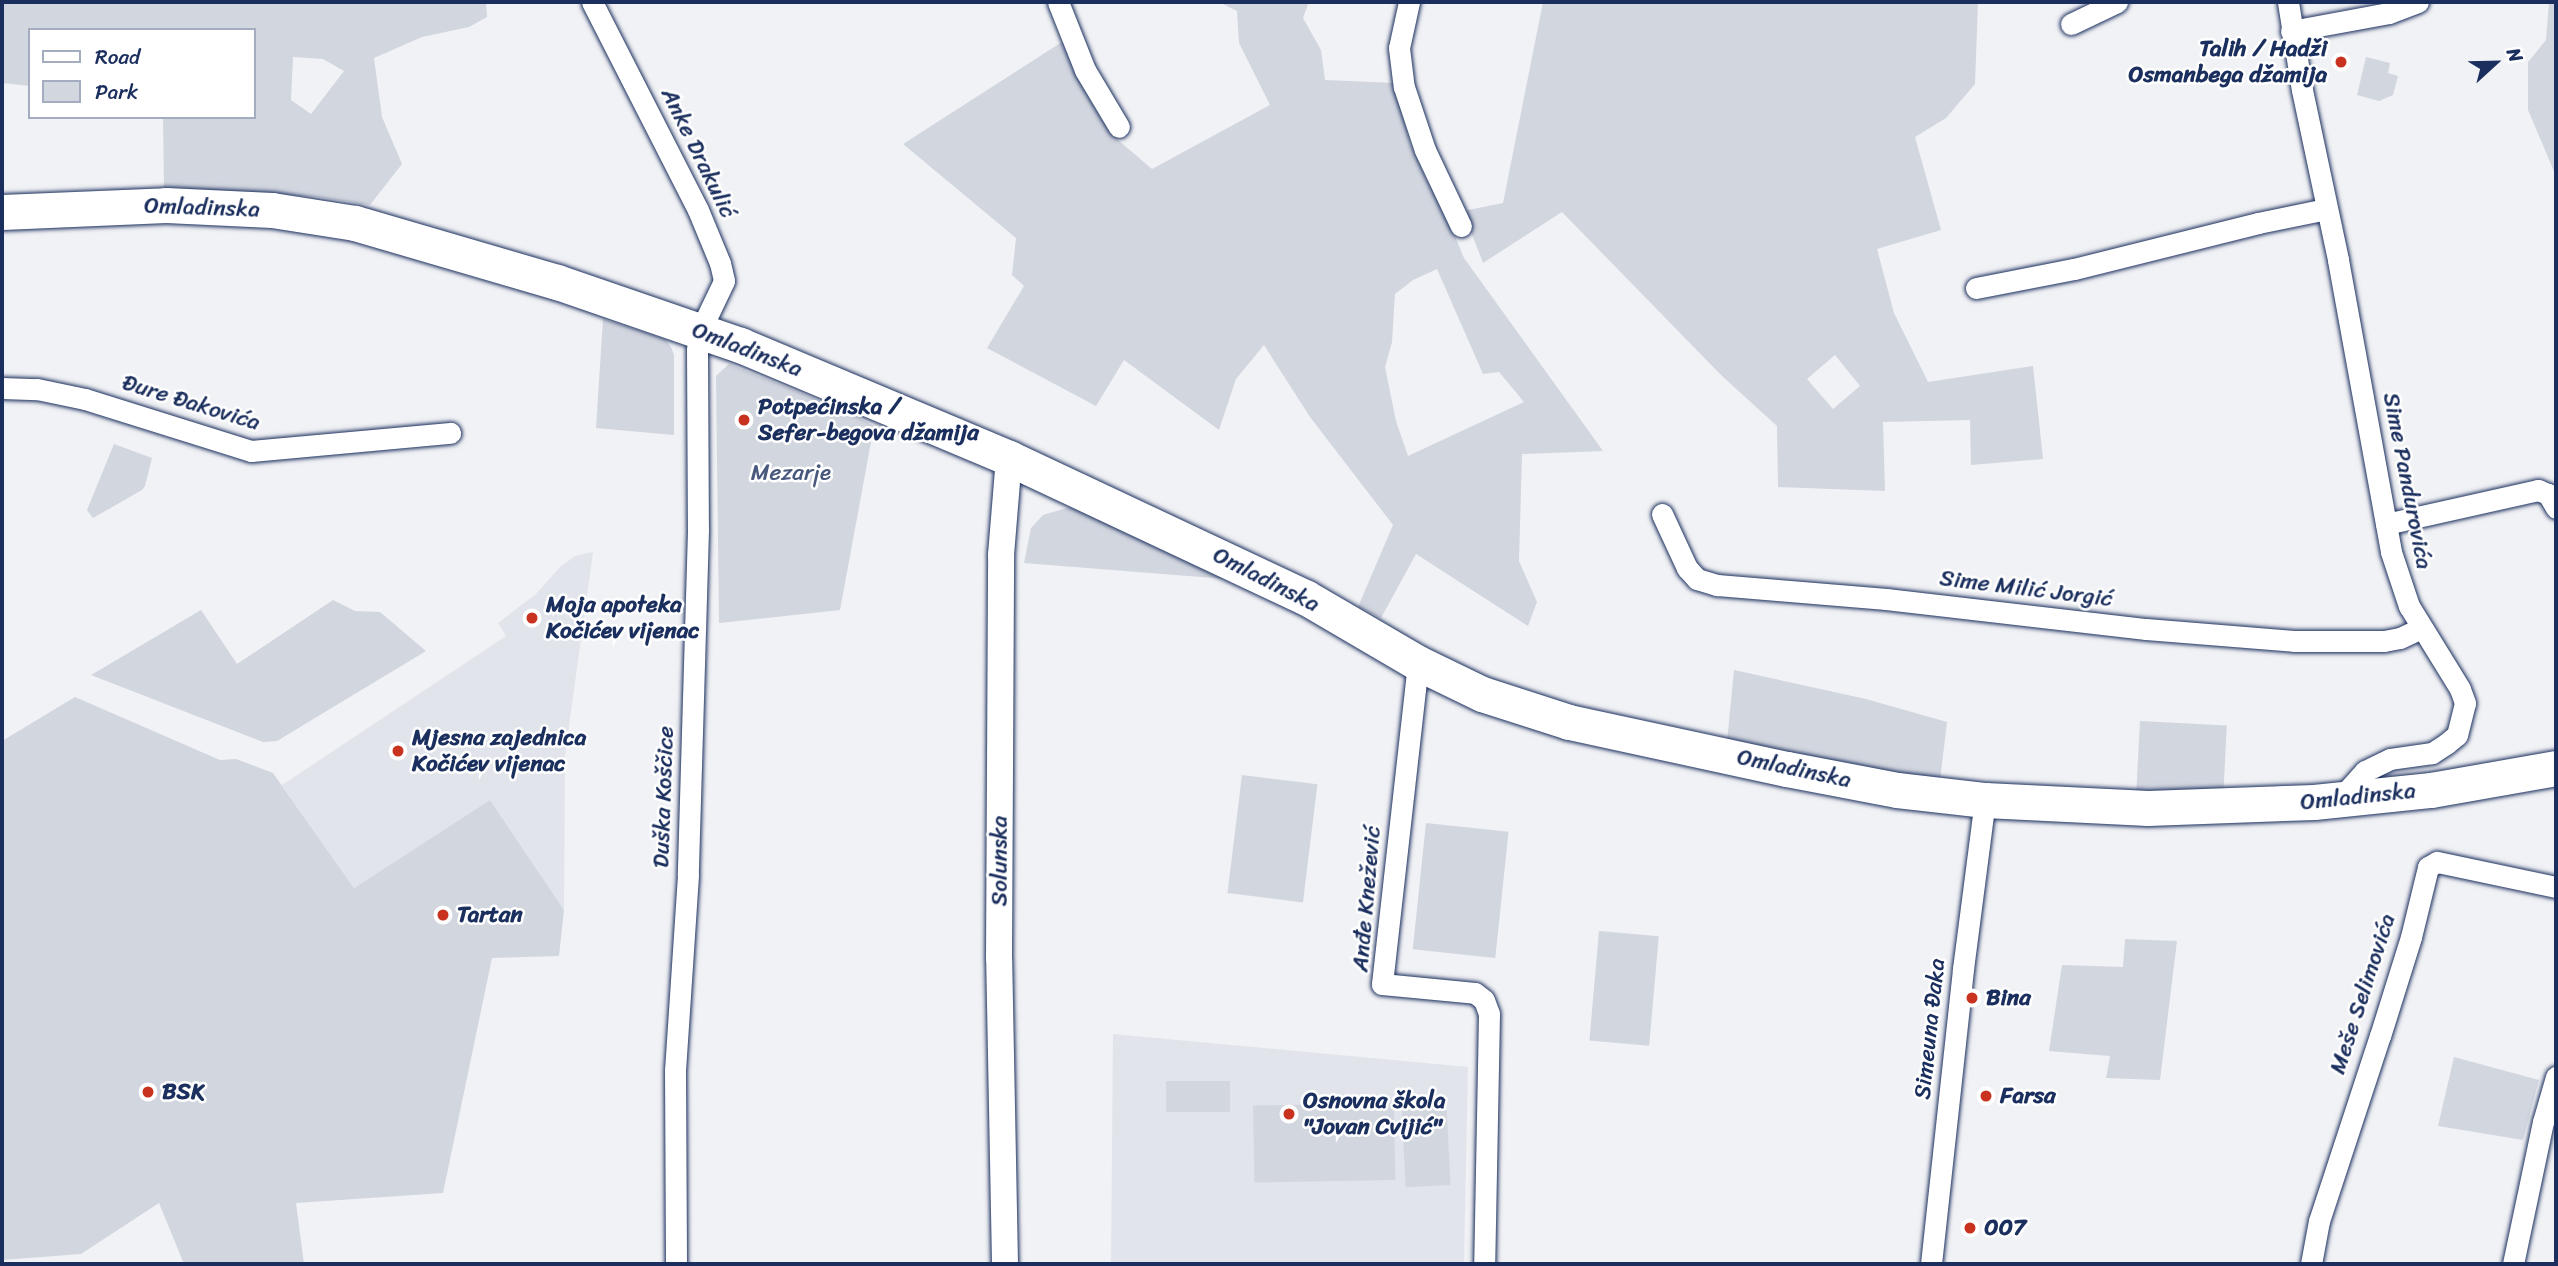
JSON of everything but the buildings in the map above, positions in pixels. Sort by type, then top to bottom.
[{"type":"main road","name":"Omladinska","points":[[2,212],[166,205],[272,210],[355,223],[557,282],[700,331],[1009,458],[1292,591],[1418,663],[1482,694],[1569,722],[1787,769],[1897,789],[1985,800],[2148,808],[2279,805],[2431,790],[2556,768]]},
{"type":"street","name":"Anke Drakulić","points":[[592,2],[698,211],[720,263],[724,281],[700,331]]},
{"type":"street","points":[[1058,2],[1085,70],[1119,127]]},
{"type":"street","points":[[1409,2],[1399,48],[1404,87],[1425,150],[1461,226]]},
{"type":"street","points":[[2071,24],[2117,2]]},
{"type":"street","name":"Sime Pandurovića","points":[[2288,2],[2291,31],[2398,579],[2421,628],[2460,689],[2465,702],[2457,734],[2432,753],[2390,759],[2365,771],[2340,799]]},
{"type":"street","points":[[2291,31],[2389,13],[2418,2]]},
{"type":"street","points":[[1976,288],[2074,270],[2258,223],[2326,209]]},
{"type":"street","name":"Duška Koščice","points":[[676,1264],[675,1070],[688,862],[698,530],[697,349],[700,331]]},
{"type":"street","name":"Đure Đakovića","points":[[2,388],[37,389],[85,399],[251,451],[450,433]]},
{"type":"street","name":"Solunska","points":[[1005,1264],[1000,876],[1002,555],[1009,458]]},
{"type":"street","points":[[2386,524],[2538,490],[2548,494],[2556,508]]},
{"type":"street","name":"Sime Milić Jorgić","points":[[1662,514],[1687,568],[1697,579],[1717,584],[1886,599],[2146,629],[2294,641],[2384,641],[2421,628]]},
{"type":"street","name":"Anđe Knežević","points":[[1418,663],[1382,984],[1475,993],[1484,1000],[1489,1014],[1484,1264]]},
{"type":"street","name":"Simeuna Đaka","points":[[1931,1264],[1985,800]]},
{"type":"street","name":"Meše Selimovića","points":[[2311,1264],[2322,1208],[2392,999],[2428,867],[2437,862],[2556,887]]},
{"type":"street","points":[[2513,1264],[2543,1122],[2556,1077]]},
{"type":"shaded area","points":[[593,552],[565,755],[564,910],[490,800],[354,888],[282,785],[506,636],[498,623],[536,594],[559,568],[575,556]]},
{"type":"shaded area","name":"Osnovna škola \"Jovan Cvijić\"","points":[[1113,1034],[1468,1067],[1464,1264],[1111,1264]]},
{"type":"green space","points":[[2,2],[486,2],[487,17],[469,27],[422,37],[374,58],[382,117],[402,164],[370,205],[317,197],[164,188],[163,119],[256,119],[256,28],[28,28],[28,86],[2,83]],"holes":[[[293,57],[323,59],[344,71],[311,114],[291,100]]]},
{"type":"green space","points":[[1219,2],[1309,2],[1303,18],[1321,50],[1325,80],[1395,83],[1410,144],[1444,209],[1464,258],[1603,451],[1522,454],[1519,561],[1537,602],[1528,626],[1416,554],[1381,618],[1358,607],[1393,525],[1310,417],[1264,345],[1236,379],[1219,430],[1124,360],[1096,406],[987,348],[1024,286],[1012,275],[1016,238],[903,144],[1062,42],[1118,140],[1152,169],[1270,105],[1239,43],[1237,11]],"holes":[[[1437,269],[1483,374],[1499,372],[1524,402],[1408,456],[1396,421],[1385,367],[1392,342],[1395,294],[1413,280]]]},
{"type":"green space","points":[[1543,2],[1978,2],[1975,84],[1946,118],[1915,137],[1941,230],[1877,249],[1894,313],[1928,382],[2033,366],[2043,459],[1971,465],[1970,420],[1883,422],[1885,491],[1778,487],[1777,426],[1722,376],[1562,212],[1483,263],[1463,211],[1503,203]],"holes":[[[1835,355],[1860,386],[1833,409],[1807,379]]]},
{"type":"green space","points":[[2549,2],[2556,2],[2556,176],[2528,110],[2528,62],[2546,40]]},
{"type":"green space","points":[[2366,57],[2390,63],[2388,73],[2398,76],[2393,95],[2379,101],[2357,95]]},
{"type":"green space","points":[[603,319],[665,339],[671,347],[674,355],[674,435],[596,428]]},
{"type":"green space","name":"Mezarje","points":[[729,364],[850,413],[874,426],[840,610],[719,623],[716,376]]},
{"type":"green space","points":[[114,444],[152,458],[145,486],[93,518],[87,510]]},
{"type":"green space","points":[[1070,507],[1082,510],[1226,579],[1024,563],[1031,528],[1043,515]]},
{"type":"green space","points":[[333,600],[355,611],[380,612],[426,651],[277,741],[263,742],[91,675],[201,610],[237,664]]},
{"type":"green space","points":[[1734,670],[1866,699],[1947,722],[1940,781],[1727,742]]},
{"type":"green space","points":[[75,697],[220,760],[236,759],[273,773],[354,888],[490,800],[564,910],[559,956],[492,958],[443,1193],[296,1203],[304,1264],[184,1264],[159,1203],[81,1254],[2,1260],[2,741]]},
{"type":"green space","points":[[2140,721],[2227,726],[2223,797],[2136,793]]},
{"type":"green space","points":[[1242,775],[1317,784],[1303,902],[1227,893]]},
{"type":"green space","points":[[1426,823],[1509,832],[1495,958],[1413,949]]},
{"type":"green space","points":[[1599,931],[1659,936],[1649,1046],[1589,1041]]},
{"type":"green space","points":[[2125,939],[2177,941],[2160,1080],[2106,1078],[2110,1056],[2049,1051],[2062,965],[2123,967]]},
{"type":"green space","points":[[2454,1057],[2539,1080],[2523,1140],[2438,1126]]},
{"type":"green space","points":[[1166,1081],[1230,1081],[1230,1112],[1166,1112]]},
{"type":"green space","points":[[1446,1097],[1451,1185],[1406,1187],[1401,1099]]},
{"type":"green space","points":[[1394,1103],[1395,1180],[1254,1182],[1253,1105]]},
{"type":"place","name":"Talih / Hadži Osmanbega džamija","points":[[2341,62]]},
{"type":"place","name":"Potpećinska / Sefer-begova džamija","points":[[744,420]]},
{"type":"place","name":"Moja apoteka Kočićev vijenac","points":[[532,618]]},
{"type":"place","name":"Mjesna zajednica Kočićev vijenac","points":[[398,751]]},
{"type":"place","name":"Tartan","points":[[443,915]]},
{"type":"place","name":"Bina","points":[[1972,998]]},
{"type":"place","name":"BSK","points":[[148,1092]]},
{"type":"place","name":"Farsa","points":[[1986,1096]]},
{"type":"place","name":"Osnovna škola \"Jovan Cvijić\"","points":[[1289,1114]]},
{"type":"place","name":"007","points":[[1970,1228]]}]
